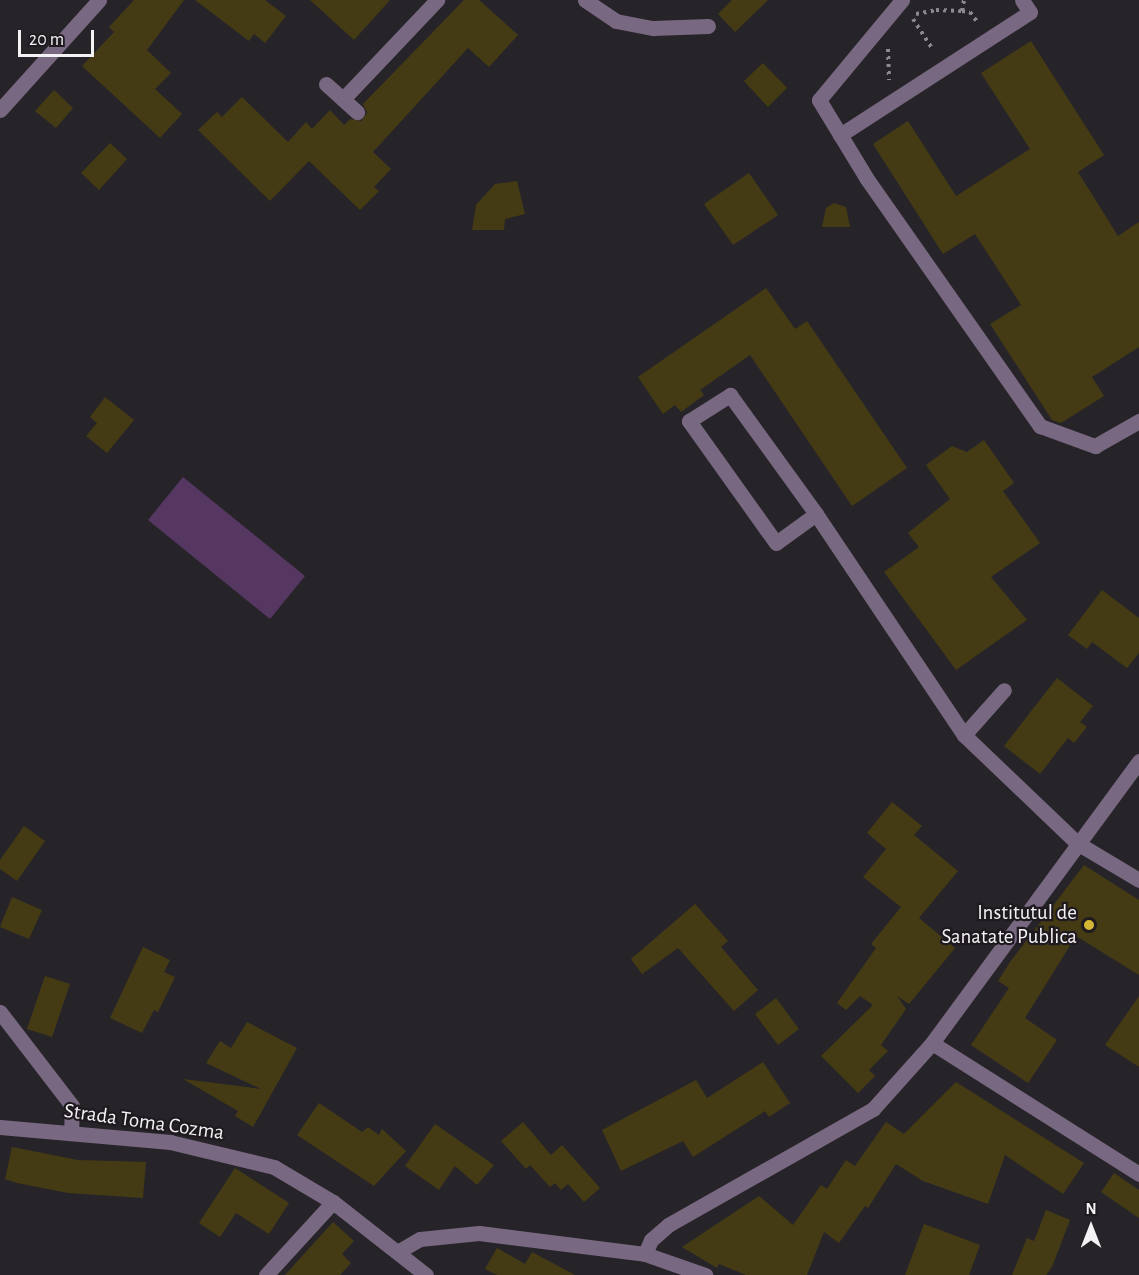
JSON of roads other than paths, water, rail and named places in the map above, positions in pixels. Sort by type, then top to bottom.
[{"type":"street","points":[[0,110],[99,0]]},
{"type":"street","points":[[343,99],[437,0]]},
{"type":"street","points":[[585,0],[616,21],[653,28],[708,26]]},
{"type":"street","points":[[902,0],[819,100],[840,135],[1040,426],[1095,446],[1139,421]]},
{"type":"street","points":[[840,135],[1030,12],[1022,0]]},
{"type":"street","points":[[326,84],[357,112]]},
{"type":"street","points":[[816,514],[776,543],[689,421],[730,395],[816,514],[964,735],[1077,843],[1139,880]]},
{"type":"street","points":[[964,735],[1004,690]]},
{"type":"street","points":[[645,1254],[651,1240],[668,1225],[873,1109],[932,1043],[1077,843],[1138,765]]},
{"type":"street","points":[[0,1012],[72,1106],[71,1132]]},
{"type":"street","points":[[932,1043],[1139,1174]]},
{"type":"street","name":"Strada Toma Cozma","points":[[0,1127],[170,1142],[236,1156],[274,1167],[333,1202],[399,1251],[426,1275]]},
{"type":"street","points":[[266,1275],[333,1202]]},
{"type":"street","points":[[399,1251],[420,1239],[479,1233],[645,1254],[705,1275]]},
{"type":"place","name":"Institutul de Sanatate Publica","points":[[1089,925]]}]
